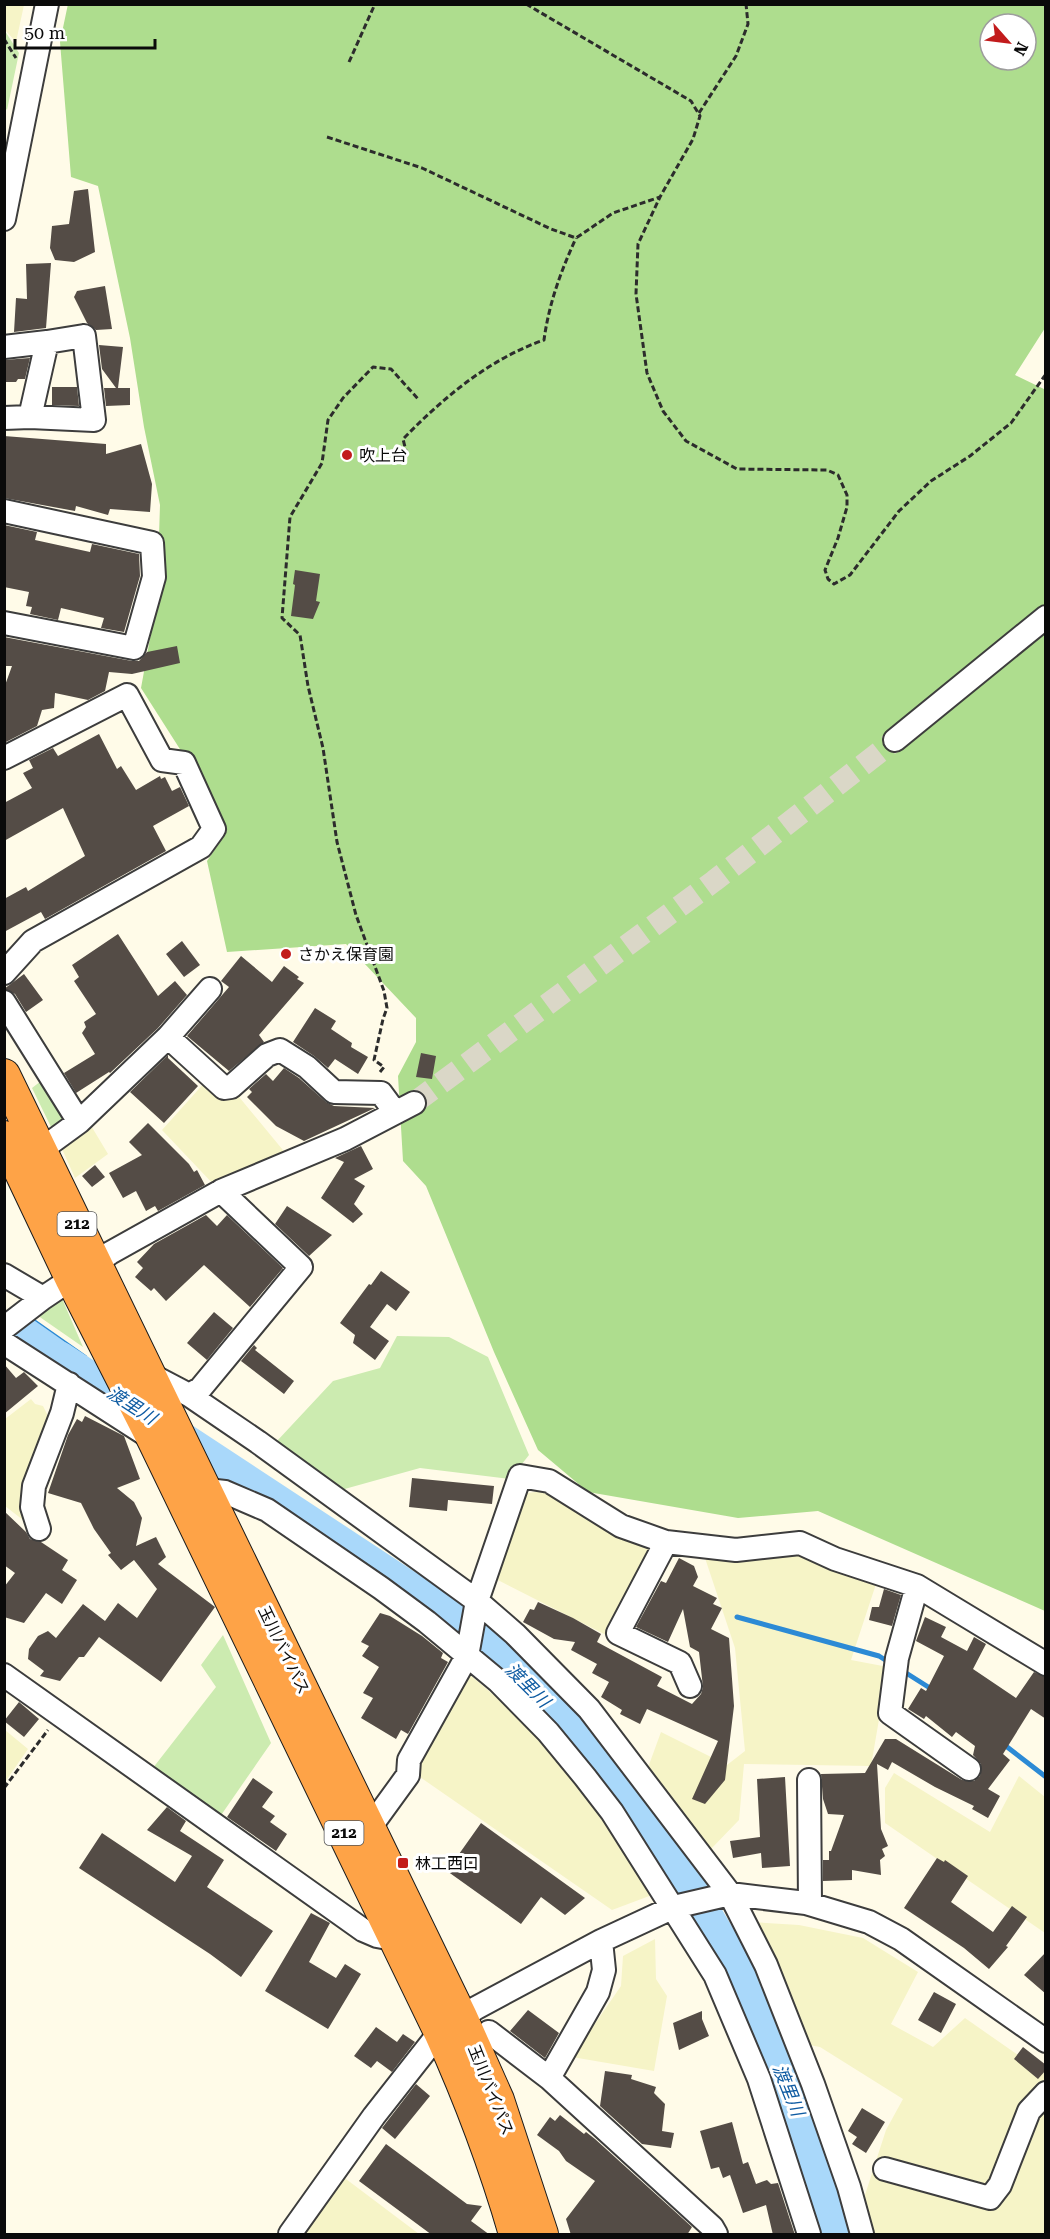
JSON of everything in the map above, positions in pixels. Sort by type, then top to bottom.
[{"type":"highway","name":"玉川バイパス","points":[[4,1075],[42,1149],[109,1353],[153,1439],[195,1485]]},
{"type":"highway","name":"玉川バイパス","points":[[4,1137],[83,1270],[149,1374],[195,1485],[450,2025],[465,2088],[488,2148],[515,2235]]},
{"type":"highway","name":"玉川バイパス","points":[[362,1840],[393,1939],[498,2100],[542,2235]]},
{"type":"street","points":[[4,219],[11,153],[47,4]]},
{"type":"street","points":[[4,347],[84,336],[94,420],[4,418]]},
{"type":"street","points":[[30,417],[47,342]]},
{"type":"street","points":[[4,511],[152,543],[154,578],[134,648],[4,623]]},
{"type":"street","points":[[895,740],[1046,616]]},
{"type":"street","points":[[4,758],[127,695],[162,760],[184,763],[214,829],[201,847],[33,941],[4,973]]},
{"type":"street","points":[[42,1149],[79,1122],[168,1036],[210,990]]},
{"type":"street","points":[[4,1002],[79,1122]]},
{"type":"street","points":[[4,1328],[83,1270],[221,1191],[345,1139],[405,1108],[381,1093],[334,1092],[307,1067],[280,1050],[267,1055],[231,1087],[224,1088],[168,1036]]},
{"type":"street","points":[[189,1395],[200,1389],[301,1267],[221,1191]]},
{"type":"street","points":[[4,1275],[44,1298]]},
{"type":"street","points":[[4,1343],[153,1439]]},
{"type":"street","points":[[149,1374],[189,1395],[258,1442],[477,1601],[590,1709],[730,1894],[766,1965],[813,2084],[849,2187],[862,2235]]},
{"type":"street","points":[[39,1529],[32,1507],[34,1486],[62,1413],[69,1384]]},
{"type":"street","points":[[362,1840],[408,1775],[409,1760],[467,1656],[477,1601],[520,1476],[549,1481],[621,1526],[666,1542],[736,1550],[800,1543],[835,1558],[917,1586],[1046,1664]]},
{"type":"street","points":[[195,1485],[225,1492],[267,1510],[427,1622],[498,1681],[548,1732],[585,1777],[612,1812],[715,1975],[759,2079],[808,2235]]},
{"type":"street","points":[[666,1542],[618,1633],[680,1663],[690,1686]]},
{"type":"street","points":[[917,1586],[896,1665],[890,1713],[969,1769]]},
{"type":"street","points":[[4,1675],[363,1930],[393,1939]]},
{"type":"street","points":[[809,1780],[810,1904]]},
{"type":"street","points":[[290,2235],[374,2116],[450,2025],[601,1941],[674,1907],[730,1894],[810,1904],[869,1922],[900,1939],[1046,2041]]},
{"type":"street","points":[[549,2078],[598,1992],[604,1970],[601,1941]]},
{"type":"street","points":[[489,2032],[549,2078],[712,2227],[716,2235]]},
{"type":"street","points":[[885,2169],[990,2198],[1000,2185],[1029,2111],[1046,2093]]},
{"type":"path","points":[[349,62],[375,4]]},
{"type":"path","points":[[526,4],[691,101],[699,113],[693,139],[660,197],[638,244],[636,294],[648,373],[663,411],[686,441],[737,469],[827,470],[838,475],[847,495],[838,538],[825,570],[828,579],[834,584],[850,575],[899,511],[931,481],[970,456],[1011,423],[1046,374]]},
{"type":"path","points":[[699,113],[736,56],[748,24],[746,4]]},
{"type":"path","points":[[4,39],[21,65]]},
{"type":"path","points":[[327,137],[422,168],[551,229],[576,238]]},
{"type":"path","points":[[407,455],[403,438],[428,413],[487,368],[517,349],[544,340],[547,312],[576,238],[613,213],[660,197]]},
{"type":"path","points":[[381,1093],[376,1079],[384,1067],[374,1060],[382,1019],[387,1008],[384,991],[356,915],[337,842],[323,748],[308,686],[300,635],[282,618],[290,517],[322,463],[328,420],[343,398],[373,367],[391,369],[419,400]]},
{"type":"path","points":[[4,1788],[59,1714]]},
{"type":"shaded area","points":[[5,4],[24,5],[16,42],[5,30]]},
{"type":"shaded area","points":[[206,1081],[235,1092],[287,1155],[216,1187],[162,1130]]},
{"type":"shaded area","points":[[87,1119],[108,1154],[75,1178],[59,1142]]},
{"type":"shaded area","points":[[31,1399],[35,1404],[43,1406],[52,1424],[28,1480],[23,1520],[5,1506],[5,1419]]},
{"type":"shaded area","points":[[549,1490],[655,1550],[608,1636],[490,1576],[521,1494]]},
{"type":"shaded area","points":[[698,1537],[796,1547],[877,1581],[851,1660],[888,1667],[871,1766],[744,1764],[739,1820],[710,1850],[646,1773],[661,1732],[727,1765],[745,1751],[735,1648]]},
{"type":"shaded area","points":[[469,1674],[531,1727],[592,1805],[652,1895],[612,1910],[417,1775],[424,1757]]},
{"type":"shaded area","points":[[5,1730],[28,1749],[5,1782]]},
{"type":"shaded area","points":[[894,1773],[990,1832],[1019,1776],[1045,1797],[1045,1933],[885,1823],[885,1788]]},
{"type":"shaded area","points":[[750,1922],[799,1925],[863,1938],[918,1972],[891,2024],[933,2047],[965,2018],[1045,2074],[1045,2234],[873,2234],[864,2198],[886,2130],[903,2099],[820,2047],[804,2044]]},
{"type":"shaded area","points":[[655,1939],[656,1979],[667,1996],[654,2071],[572,2057],[621,1986],[623,1956]]},
{"type":"shaded area","points":[[342,2176],[419,2234],[303,2234]]},
{"type":"green space","points":[[68,4],[1045,5],[1045,328],[1015,375],[1046,390],[1045,1611],[818,1511],[738,1518],[588,1492],[538,1450],[494,1352],[426,1186],[403,1161],[398,1076],[416,1042],[416,1018],[346,944],[227,952],[207,861],[226,833],[220,812],[141,688],[157,600],[160,505],[144,427],[130,338],[98,186],[71,177],[60,42]]},
{"type":"green space","points":[[5,31],[19,53],[7,110],[4,106]]},
{"type":"green space","points":[[45,1078],[71,1120],[53,1131],[32,1088]]},
{"type":"green space","points":[[60,1294],[83,1347],[34,1313]]},
{"type":"green space","points":[[397,1336],[449,1337],[488,1357],[529,1455],[510,1479],[420,1468],[341,1490],[277,1441],[333,1381],[380,1368]]},
{"type":"green space","points":[[223,1635],[271,1743],[217,1821],[149,1773],[216,1687],[201,1665]]},
{"type":"water","points":[[32,1318],[86,1356],[103,1392],[9,1334]]},
{"type":"building","points":[[88,189],[95,252],[74,262],[55,260],[50,248],[52,226],[69,224],[74,191]]},
{"type":"building","points":[[51,263],[46,328],[14,332],[16,298],[27,299],[26,264]]},
{"type":"building","points":[[105,286],[112,329],[96,330],[87,323],[74,297],[77,291]]},
{"type":"building","points":[[99,345],[123,347],[118,388],[130,388],[130,405],[106,406],[104,388],[116,388],[102,369]]},
{"type":"building","points":[[30,358],[25,379],[4,382],[4,360]]},
{"type":"building","points":[[52,387],[77,387],[79,406],[52,405]]},
{"type":"building","points":[[4,436],[106,444],[106,454],[141,444],[152,484],[150,512],[110,509],[108,515],[76,506],[75,511],[4,498]]},
{"type":"building","points":[[4,525],[37,532],[35,540],[90,552],[92,544],[139,554],[140,576],[124,632],[101,628],[104,618],[61,608],[58,620],[30,614],[32,607],[26,606],[29,592],[4,587]]},
{"type":"building","points":[[295,570],[320,574],[316,601],[320,602],[313,619],[291,616]]},
{"type":"building","points":[[4,637],[132,661],[139,661],[147,652],[177,646],[180,663],[132,674],[109,672],[105,691],[88,700],[55,693],[54,708],[42,710],[37,726],[4,743],[4,688],[12,666],[4,666]]},
{"type":"building","points":[[99,734],[117,769],[121,766],[136,790],[160,776],[161,779],[165,777],[172,791],[180,787],[189,806],[153,826],[166,851],[45,919],[41,912],[4,932],[4,899],[26,887],[28,891],[85,856],[63,808],[4,841],[4,803],[32,788],[23,773],[33,768],[29,760],[53,748],[58,756]]},
{"type":"building","points":[[118,934],[158,996],[175,981],[187,995],[158,1028],[110,1073],[76,1093],[64,1073],[95,1054],[82,1033],[86,1027],[84,1022],[96,1014],[74,981],[79,977],[72,965]]},
{"type":"building","points":[[182,941],[200,965],[184,977],[166,954]]},
{"type":"building","points":[[241,956],[272,982],[284,966],[304,983],[259,1035],[264,1042],[229,1071],[187,1036],[229,987],[221,981]]},
{"type":"building","points":[[24,974],[43,1000],[26,1012],[15,994],[4,989]]},
{"type":"building","points":[[315,1008],[336,1021],[331,1029],[352,1043],[351,1047],[368,1057],[358,1074],[335,1059],[328,1068],[293,1042]]},
{"type":"building","points":[[421,1053],[436,1056],[432,1079],[416,1077]]},
{"type":"building","points":[[168,1055],[168,1058],[198,1086],[164,1123],[130,1092]]},
{"type":"building","points":[[284,1068],[334,1106],[375,1108],[304,1141],[276,1126],[247,1097],[252,1092],[249,1089],[266,1074],[273,1081]]},
{"type":"building","points":[[148,1123],[189,1164],[194,1172],[197,1170],[205,1185],[158,1211],[155,1206],[146,1211],[136,1191],[123,1198],[109,1173],[142,1155],[129,1142]]},
{"type":"building","points":[[361,1146],[373,1169],[354,1179],[365,1186],[354,1204],[363,1214],[353,1223],[321,1198],[344,1162],[335,1158]]},
{"type":"building","points":[[95,1165],[105,1177],[92,1187],[82,1176]]},
{"type":"building","points":[[287,1206],[332,1235],[309,1256],[275,1224]]},
{"type":"building","points":[[206,1215],[217,1226],[227,1215],[283,1268],[250,1307],[204,1265],[166,1301],[154,1288],[151,1291],[135,1277],[143,1268],[137,1262],[154,1244]]},
{"type":"building","points":[[381,1271],[410,1292],[396,1311],[387,1304],[370,1327],[389,1341],[375,1360],[353,1343],[355,1335],[340,1323]]},
{"type":"building","points":[[214,1312],[233,1328],[207,1360],[187,1343]]},
{"type":"building","points":[[254,1345],[257,1348],[255,1350],[294,1381],[284,1394],[241,1361]]},
{"type":"building","points":[[4,1364],[16,1378],[24,1372],[38,1386],[4,1414]]},
{"type":"building","points":[[85,1416],[124,1436],[140,1479],[117,1488],[134,1502],[142,1518],[136,1546],[156,1537],[166,1557],[158,1564],[215,1607],[161,1682],[99,1637],[84,1657],[79,1657],[60,1681],[40,1676],[44,1671],[28,1659],[29,1649],[38,1636],[48,1631],[56,1638],[83,1604],[105,1621],[118,1603],[137,1618],[157,1589],[134,1560],[121,1570],[108,1555],[111,1553],[94,1529],[81,1503],[48,1493],[68,1435],[77,1419],[82,1422]]},
{"type":"building","points":[[412,1478],[494,1486],[492,1504],[448,1500],[447,1511],[409,1507]]},
{"type":"building","points":[[4,1511],[26,1532],[30,1539],[41,1542],[68,1560],[62,1570],[77,1580],[62,1604],[46,1593],[24,1623],[4,1617],[4,1587],[15,1573],[4,1565]]},
{"type":"building","points":[[679,1558],[694,1566],[698,1577],[693,1586],[717,1598],[713,1604],[722,1608],[711,1629],[729,1638],[734,1706],[725,1780],[705,1804],[692,1799],[718,1741],[647,1709],[640,1724],[620,1714],[622,1710],[601,1697],[609,1682],[592,1673],[597,1664],[571,1650],[575,1642],[554,1639],[523,1622],[530,1609],[534,1610],[538,1602],[573,1618],[601,1634],[597,1642],[662,1677],[657,1686],[692,1704],[701,1694],[703,1687],[699,1652],[690,1647],[683,1609],[668,1642],[636,1627],[661,1581],[666,1583]]},
{"type":"building","points":[[884,1589],[901,1595],[892,1626],[869,1620],[872,1607],[879,1607]]},
{"type":"building","points":[[380,1613],[390,1616],[422,1636],[443,1653],[441,1658],[448,1662],[408,1734],[401,1730],[396,1739],[361,1718],[373,1698],[363,1693],[379,1667],[362,1656],[369,1646],[361,1642]]},
{"type":"building","points":[[925,1617],[946,1627],[941,1637],[967,1651],[974,1637],[986,1644],[973,1669],[1016,1698],[1034,1672],[1046,1677],[1046,1719],[1031,1709],[1003,1754],[1010,1760],[988,1789],[1000,1796],[988,1818],[972,1809],[974,1806],[892,1762],[888,1770],[877,1764],[881,1829],[888,1846],[882,1849],[885,1856],[880,1860],[881,1875],[852,1870],[852,1880],[823,1881],[823,1860],[829,1860],[829,1851],[831,1851],[844,1815],[828,1814],[823,1799],[821,1774],[865,1773],[885,1739],[896,1739],[962,1780],[974,1781],[980,1776],[981,1764],[973,1755],[975,1746],[956,1732],[952,1737],[926,1716],[924,1719],[908,1709],[921,1688],[926,1691],[944,1656],[916,1641]]},
{"type":"building","points":[[19,1702],[39,1719],[24,1737],[4,1721]]},
{"type":"building","points":[[785,1777],[790,1866],[762,1868],[761,1853],[733,1858],[730,1841],[760,1837],[757,1779]]},
{"type":"building","points":[[253,1778],[273,1792],[262,1807],[275,1816],[270,1822],[287,1834],[276,1851],[227,1817]]},
{"type":"building","points":[[167,1807],[186,1821],[180,1831],[224,1860],[207,1887],[273,1931],[241,1977],[79,1868],[102,1833],[175,1882],[192,1856],[147,1830]]},
{"type":"building","points":[[481,1823],[585,1898],[565,1915],[541,1897],[521,1924],[447,1871]]},
{"type":"building","points":[[937,1858],[944,1862],[945,1860],[968,1876],[951,1902],[993,1932],[1012,1906],[1027,1917],[1006,1946],[1008,1947],[989,1969],[964,1948],[904,1908]]},
{"type":"building","points":[[311,1913],[330,1923],[309,1962],[336,1978],[345,1964],[361,1974],[328,2029],[265,1991]]},
{"type":"building","points":[[1046,1952],[1046,1994],[1024,1975]]},
{"type":"building","points":[[934,1992],[956,2004],[941,2033],[918,2020]]},
{"type":"building","points":[[528,2010],[559,2033],[545,2058],[510,2031]]},
{"type":"building","points":[[702,2011],[702,2019],[709,2036],[679,2050],[673,2023]]},
{"type":"building","points":[[376,2027],[397,2042],[403,2034],[415,2042],[392,2072],[377,2061],[371,2068],[354,2056]]},
{"type":"building","points":[[1023,2047],[1046,2065],[1046,2070],[1038,2079],[1014,2059]]},
{"type":"building","points":[[605,2071],[632,2075],[631,2079],[656,2087],[654,2093],[665,2104],[662,2131],[674,2133],[671,2148],[642,2144],[600,2106]]},
{"type":"building","points":[[416,2084],[430,2096],[395,2139],[382,2128]]},
{"type":"building","points":[[862,2108],[885,2122],[866,2153],[852,2144],[857,2137],[848,2131]]},
{"type":"building","points":[[560,2115],[584,2134],[586,2132],[595,2139],[692,2227],[687,2235],[571,2235],[566,2219],[595,2181],[566,2161],[559,2151],[537,2135],[550,2117],[555,2121]]},
{"type":"building","points":[[732,2122],[743,2164],[748,2162],[756,2184],[767,2180],[771,2184],[778,2183],[795,2235],[773,2235],[766,2205],[743,2213],[730,2175],[723,2178],[719,2167],[711,2169],[700,2131]]},
{"type":"building","points":[[386,2144],[467,2204],[482,2206],[471,2221],[490,2235],[432,2235],[359,2181]]},
{"type":"waterway","name":"渡里川","points":[[60,1358],[452,1616],[485,1642],[571,1727],[678,1868],[734,1962],[795,2102],[837,2234]]},
{"type":"waterway","points":[[737,1617],[879,1656],[890,1663]]},
{"type":"waterway","points":[[903,1671],[933,1690]]},
{"type":"waterway","points":[[1002,1743],[1046,1777]]},
{"type":"tunnel","points":[[414,1103],[714,881],[895,740]]},
{"type":"place","name":"吹上台","points":[[347,455]]},
{"type":"place","name":"さかえ保育園","points":[[286,954]]},
{"type":"place","name":"林工西口","points":[[403,1863]]}]
